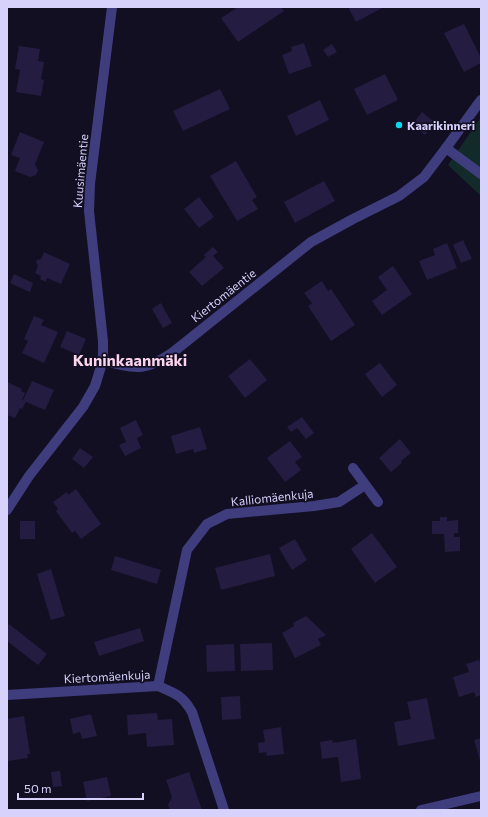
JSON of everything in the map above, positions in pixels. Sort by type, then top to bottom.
[{"type":"street","name":"Kuusimäentie","points":[[103,360],[103,341],[89,211],[90,184],[112,7]]},
{"type":"street","name":"Kiertomäentie","points":[[103,360],[131,368],[143,367],[158,362],[172,353],[311,242],[399,196],[424,177],[481,100]]},
{"type":"street","points":[[446,148],[481,174]]},
{"type":"street","points":[[7,510],[29,476],[83,407],[95,386],[103,360]]},
{"type":"street","points":[[353,468],[378,502]]},
{"type":"street","name":"Kalliomäenkuja","points":[[158,686],[187,550],[207,524],[227,514],[314,506],[339,502],[365,484]]},
{"type":"street","name":"Kiertomäenkuja","points":[[7,695],[158,686],[179,695],[187,703],[192,712],[224,810]]},
{"type":"street","points":[[421,810],[481,796]]},
{"type":"green space","points":[[481,117],[481,196],[448,165]]},
{"type":"building","points":[[238,7],[281,7],[284,11],[238,42],[221,18]]},
{"type":"building","points":[[348,7],[384,7],[356,22]]},
{"type":"building","points":[[464,24],[481,58],[481,63],[464,72],[444,33]]},
{"type":"building","points":[[304,43],[312,66],[289,74],[282,55],[292,51],[291,47]]},
{"type":"building","points":[[332,44],[337,52],[328,57],[323,50]]},
{"type":"building","points":[[19,46],[40,49],[38,61],[44,62],[41,79],[44,80],[41,96],[16,92],[20,70],[15,69]]},
{"type":"building","points":[[385,74],[398,100],[367,115],[354,89]]},
{"type":"building","points":[[220,89],[230,109],[183,131],[173,111]]},
{"type":"building","points":[[320,100],[329,120],[296,136],[287,116]]},
{"type":"building","points":[[422,112],[434,122],[425,135],[412,125]]},
{"type":"building","points":[[20,132],[44,142],[35,164],[38,170],[36,175],[30,177],[15,171],[20,158],[11,155]]},
{"type":"building","points":[[236,161],[257,197],[252,200],[258,209],[237,221],[210,176]]},
{"type":"building","points":[[324,181],[335,201],[295,223],[284,202]]},
{"type":"building","points":[[199,197],[214,217],[199,228],[184,209]]},
{"type":"building","points":[[463,240],[472,259],[461,263],[453,245]]},
{"type":"building","points":[[447,243],[457,268],[427,280],[419,261],[435,255],[433,249]]},
{"type":"building","points":[[213,247],[218,252],[213,256],[224,268],[202,286],[189,272],[206,257],[204,255]]},
{"type":"building","points":[[44,252],[70,264],[61,284],[47,278],[46,282],[40,279],[41,276],[35,273],[38,266],[36,262],[37,260],[41,259]]},
{"type":"building","points":[[393,266],[412,294],[382,315],[372,301],[387,290],[378,277]]},
{"type":"building","points":[[14,274],[33,283],[30,292],[10,283]]},
{"type":"building","points":[[322,281],[328,291],[331,289],[355,325],[331,341],[308,306],[312,303],[304,293]]},
{"type":"building","points":[[161,303],[172,323],[163,328],[152,309]]},
{"type":"building","points":[[34,316],[44,320],[41,325],[58,332],[44,363],[22,353],[28,341],[24,339]]},
{"type":"building","points":[[67,331],[86,339],[79,355],[60,347]]},
{"type":"building","points":[[250,359],[267,380],[245,398],[228,376]]},
{"type":"building","points":[[380,363],[397,385],[382,397],[365,374]]},
{"type":"building","points":[[32,381],[54,390],[45,410],[26,402],[22,409],[20,408],[15,418],[7,415],[7,382],[22,389],[21,391],[25,393],[23,400]]},
{"type":"building","points":[[302,417],[314,433],[306,439],[297,428],[291,432],[287,427]]},
{"type":"building","points":[[136,420],[143,435],[137,438],[141,448],[125,456],[119,445],[126,442],[120,428]]},
{"type":"building","points":[[200,427],[207,449],[194,453],[193,449],[176,454],[171,436]]},
{"type":"building","points":[[400,439],[411,453],[391,472],[379,458]]},
{"type":"building","points":[[290,441],[302,457],[295,462],[301,470],[285,482],[267,458]]},
{"type":"building","points":[[80,448],[93,457],[84,468],[72,459]]},
{"type":"building","points":[[76,489],[101,524],[81,539],[75,531],[72,533],[56,511],[58,509],[53,502],[67,492],[68,495]]},
{"type":"building","points":[[440,517],[447,517],[447,521],[458,520],[458,533],[454,533],[454,537],[460,537],[460,551],[445,552],[444,534],[432,534],[432,521],[440,521]]},
{"type":"building","points":[[20,521],[35,521],[35,539],[20,539]]},
{"type":"building","points":[[372,533],[397,567],[375,583],[351,549]]},
{"type":"building","points":[[295,539],[307,560],[292,570],[279,548]]},
{"type":"building","points":[[270,554],[275,576],[221,590],[215,568]]},
{"type":"building","points":[[115,556],[161,570],[157,584],[111,570]]},
{"type":"building","points":[[51,569],[65,616],[51,620],[37,574]]},
{"type":"building","points":[[306,616],[326,635],[318,639],[321,645],[295,658],[282,633],[294,626],[293,623]]},
{"type":"building","points":[[9,624],[47,654],[38,665],[7,641],[7,627]]},
{"type":"building","points":[[140,628],[144,641],[99,656],[94,642]]},
{"type":"building","points":[[272,643],[273,670],[241,671],[240,644]]},
{"type":"building","points":[[234,644],[235,671],[207,672],[206,645]]},
{"type":"building","points":[[479,660],[481,665],[481,695],[476,697],[474,692],[459,697],[453,677],[469,672],[466,664]]},
{"type":"building","points":[[240,696],[241,719],[222,720],[221,697]]},
{"type":"building","points":[[427,698],[435,739],[398,746],[394,722],[411,719],[407,702]]},
{"type":"building","points":[[157,713],[158,720],[172,719],[174,745],[147,747],[146,733],[128,735],[127,715]]},
{"type":"building","points":[[91,714],[97,736],[82,739],[80,732],[73,734],[70,719]]},
{"type":"building","points":[[24,716],[30,754],[27,754],[28,758],[8,761],[7,719]]},
{"type":"building","points":[[281,727],[284,754],[267,756],[266,752],[259,753],[258,743],[265,742],[263,730]]},
{"type":"building","points":[[481,738],[481,764],[474,740]]},
{"type":"building","points":[[356,739],[361,779],[341,782],[338,757],[322,759],[320,742],[332,740],[333,743]]},
{"type":"building","points":[[60,771],[62,786],[53,787],[51,772]]},
{"type":"building","points":[[189,772],[202,810],[170,810],[168,805],[172,797],[166,780]]},
{"type":"building","points":[[107,777],[111,796],[87,801],[83,782]]},
{"type":"place","name":"Kaarikinneri","points":[[399,125]]},
{"type":"district","name":"Kuninkaanmäki","points":[[130,359]]}]
